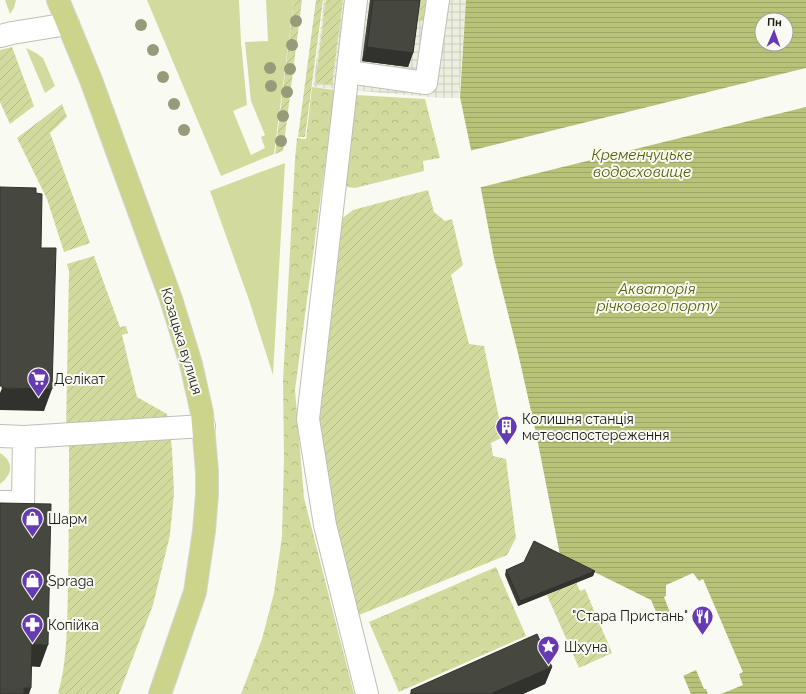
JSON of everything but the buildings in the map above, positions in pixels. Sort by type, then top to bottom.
[{"type":"main road","name":"Козацька вулиця","points":[[58,0],[91,80],[179,324],[196,382],[204,426],[207,494],[204,531],[197,577],[194,592],[160,694]]},
{"type":"lane","points":[[356,0],[308,419],[325,524],[367,694]]},
{"type":"lane","points":[[348,72],[426,83],[438,0]]},
{"type":"lane","points":[[0,36],[68,24]]},
{"type":"lane","points":[[0,436],[24,437],[204,426]]},
{"type":"lane","points":[[0,502],[23,502],[24,437]]},
{"type":"shaded area","points":[[324,0],[466,0],[459,98],[442,98],[313,87]]},
{"type":"green space","points":[[5,0],[16,0],[14,8],[10,14]]},
{"type":"green space","points":[[147,0],[239,0],[247,105],[233,111],[251,155],[265,148],[261,137],[265,135],[251,101],[245,42],[268,41],[266,0],[294,0],[274,154],[221,176]]},
{"type":"green space","points":[[294,0],[302,0],[283,151],[275,154]]},
{"type":"green space","points":[[316,0],[323,0],[305,137],[298,137]]},
{"type":"green space","points":[[326,0],[343,0],[332,85],[315,83]]},
{"type":"green space","points":[[421,0],[429,0],[426,21],[418,20]]},
{"type":"green space","points":[[12,47],[34,106],[10,124],[0,102],[0,50]]},
{"type":"green space","points":[[26,48],[43,58],[55,86],[45,93]]},
{"type":"green space","points":[[312,87],[335,90],[295,390],[304,498],[354,694],[241,694],[262,639],[274,593],[282,536],[284,457],[283,381],[295,159],[297,138],[306,139]]},
{"type":"green space","points":[[355,95],[425,99],[440,158],[423,161],[424,171],[355,188],[348,187],[344,184]]},
{"type":"green space","points":[[62,104],[67,117],[50,133],[90,243],[64,252],[47,199],[17,138]]},
{"type":"green space","points":[[285,163],[273,375],[249,300],[210,191]]},
{"type":"green space","points":[[428,190],[434,212],[445,221],[452,219],[463,265],[451,275],[469,344],[484,346],[503,437],[491,443],[493,456],[506,459],[516,538],[507,555],[359,615],[338,533],[317,429],[340,220],[353,210]]},
{"type":"green space","points":[[94,256],[120,327],[126,326],[128,333],[122,335],[137,397],[167,414],[169,426],[66,430],[69,271],[67,264]]},
{"type":"green space","points":[[170,430],[174,493],[170,535],[153,605],[119,694],[58,694],[64,667],[67,626],[69,436]]},
{"type":"green space","points":[[0,453],[8,460],[10,468],[7,476],[0,484]]},
{"type":"green space","points":[[496,567],[526,636],[399,692],[369,622]]},
{"type":"green space","points":[[576,582],[580,591],[585,589],[612,653],[579,668],[547,595]]},
{"type":"water","name":"Акваторія річкового порту","points":[[466,0],[806,0],[806,694],[691,694],[651,600],[560,555],[536,433],[494,258],[481,189],[460,97]]},
{"type":"pier","points":[[806,68],[806,107],[478,188],[469,151]]},
{"type":"pier","points":[[693,573],[699,581],[703,579],[743,672],[739,674],[743,685],[721,694],[708,694],[706,689],[704,689],[696,670],[683,676],[660,623],[672,618],[664,597],[666,596],[666,585]]},
{"type":"place","name":"Делікат","points":[[38,398]]},
{"type":"place","name":"Колишня станція метеоспостереження","points":[[506,446]]},
{"type":"place","name":"Шарм","points":[[32,538]]},
{"type":"place","name":"Spraga","points":[[33,600]]},
{"type":"place","name":"\"Стара Пристань\"","points":[[703,636]]},
{"type":"place","name":"Копійка","points":[[33,644]]},
{"type":"place","name":"Шхуна","points":[[548,666]]},
{"type":"water label","name":"Кременчуцьке водосховище","points":[[642,164]]}]
